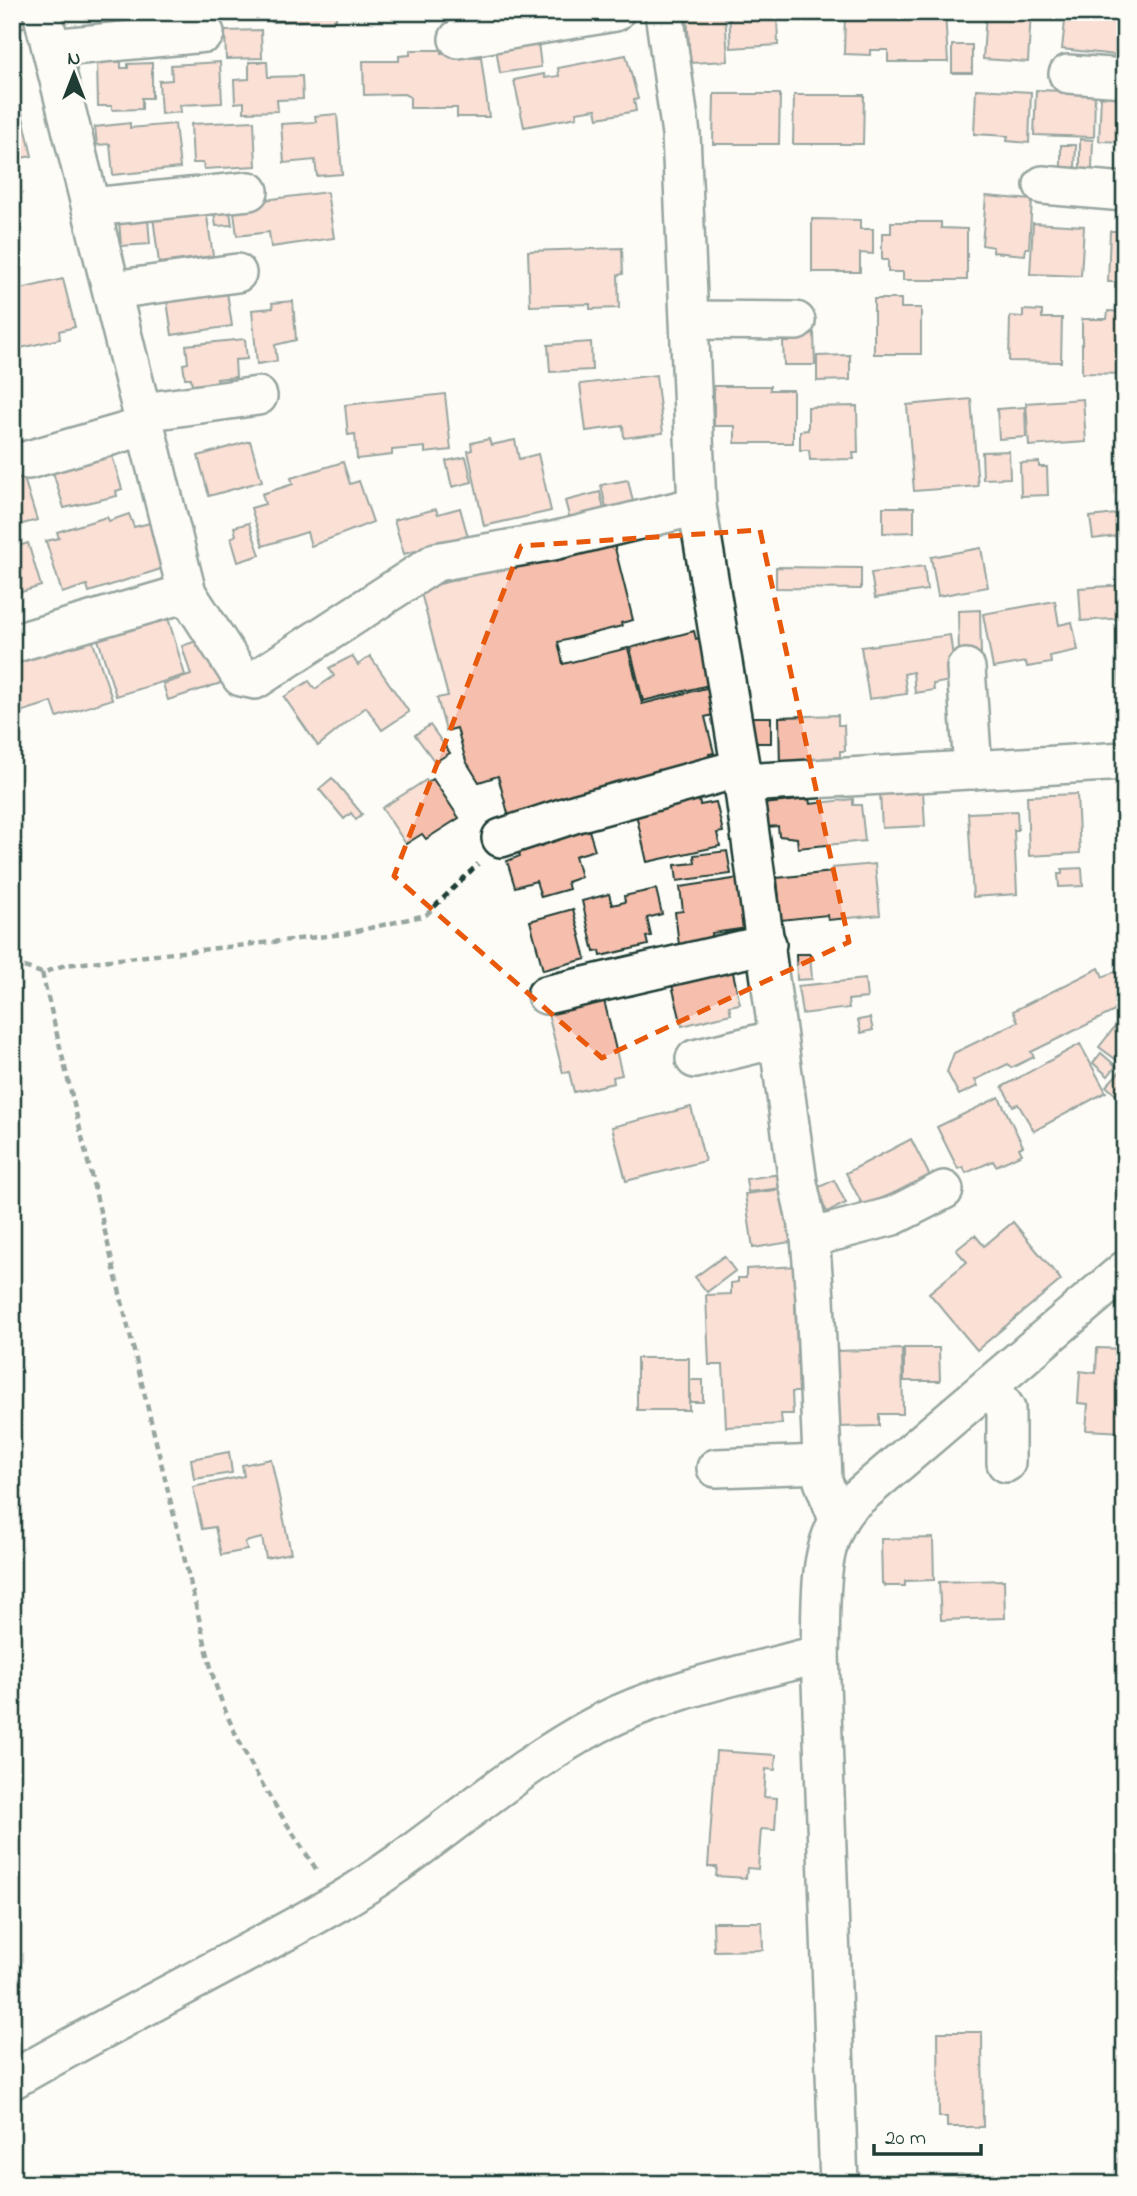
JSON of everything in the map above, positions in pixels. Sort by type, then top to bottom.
[{"type":"street","points":[[42,12],[187,593],[241,677],[255,680],[436,562],[553,541],[697,506]]},
{"type":"street","points":[[458,39],[615,12]]},
{"type":"street","points":[[664,12],[681,134],[697,506],[742,776],[798,1182],[810,1238],[823,1481],[838,1519]]},
{"type":"street","points":[[51,48],[205,33]]},
{"type":"street","points":[[1068,74],[1125,78]]},
{"type":"street","points":[[1043,185],[1125,192]]},
{"type":"street","points":[[92,207],[249,191]]},
{"type":"street","points":[[113,290],[237,273]]},
{"type":"street","points":[[691,320],[796,321]]},
{"type":"street","points":[[28,460],[145,419],[258,396]]},
{"type":"street","points":[[12,644],[187,593]]},
{"type":"street","points":[[966,668],[973,770]]},
{"type":"street","points":[[501,838],[577,813],[742,776],[973,770],[1125,761]]},
{"type":"street","points":[[546,995],[767,944]]},
{"type":"street","points":[[695,1059],[777,1039]]},
{"type":"street","points":[[810,1238],[892,1216],[944,1190]]},
{"type":"street","points":[[839,2184],[820,1654],[826,1551],[838,1519],[849,1505],[990,1385],[1122,1278]]},
{"type":"street","points":[[990,1385],[1006,1409],[1006,1463]]},
{"type":"street","points":[[716,1468],[822,1464]]},
{"type":"street","points":[[12,2080],[338,1902],[414,1854],[550,1753],[599,1724],[645,1704],[820,1654]]},
{"type":"path","points":[[12,968],[24,967],[42,973],[65,965],[344,934],[426,915],[501,838]]},
{"type":"path","points":[[42,973],[222,1703],[246,1759],[338,1902]]},
{"type":"highlighted area","points":[[760,530],[849,942],[602,1058],[394,876],[521,546]]},
{"type":"building","points":[[12,12],[24,12],[28,26],[12,30]]},
{"type":"building","points":[[60,12],[79,12],[79,16],[61,17]]},
{"type":"building","points":[[138,12],[166,12],[166,17],[138,17]]},
{"type":"building","points":[[272,12],[336,12],[336,20],[272,22]]},
{"type":"building","points":[[725,12],[728,61],[690,63],[687,13]]},
{"type":"building","points":[[729,12],[777,12],[778,45],[731,48]]},
{"type":"building","points":[[845,12],[945,12],[948,62],[888,62],[888,50],[870,50],[870,55],[844,54]]},
{"type":"building","points":[[986,12],[1031,12],[1028,62],[983,59]]},
{"type":"building","points":[[1066,12],[1125,17],[1125,56],[1062,49]]},
{"type":"building","points":[[261,30],[262,58],[226,59],[225,31]]},
{"type":"building","points":[[538,42],[541,67],[500,73],[496,48]]},
{"type":"building","points":[[952,45],[972,45],[972,73],[952,73]]},
{"type":"building","points":[[475,49],[475,57],[481,57],[489,117],[457,117],[457,108],[410,108],[410,97],[404,94],[364,95],[363,61],[399,61],[399,56],[410,55],[410,50],[441,50],[441,54],[467,54]]},
{"type":"building","points":[[626,55],[638,99],[634,100],[636,111],[598,118],[596,109],[576,112],[577,117],[524,127],[514,80],[544,74],[545,78],[559,76],[558,68]]},
{"type":"building","points":[[97,62],[121,62],[121,68],[128,68],[128,64],[152,63],[152,98],[142,98],[142,109],[112,110],[112,106],[98,106]]},
{"type":"building","points":[[220,62],[222,103],[180,105],[181,112],[161,114],[159,81],[172,80],[171,65]]},
{"type":"building","points":[[249,62],[267,62],[268,77],[302,76],[303,99],[277,100],[278,111],[244,112],[244,102],[235,103],[234,80],[249,79]]},
{"type":"building","points":[[976,89],[1031,92],[1029,143],[1007,141],[1008,136],[974,134]]},
{"type":"building","points":[[1036,90],[1095,92],[1094,137],[1034,135]]},
{"type":"building","points":[[714,94],[780,94],[779,144],[713,144]]},
{"type":"building","points":[[794,95],[864,95],[863,144],[793,144]]},
{"type":"building","points":[[1101,95],[1125,96],[1125,142],[1099,141]]},
{"type":"building","points":[[21,108],[32,156],[16,159],[18,166],[12,168],[12,110]]},
{"type":"building","points":[[337,114],[342,174],[317,176],[315,160],[284,163],[281,124],[316,122],[315,116]]},
{"type":"building","points":[[254,121],[256,166],[204,169],[203,163],[193,163],[191,124]]},
{"type":"building","points":[[130,123],[130,128],[175,124],[180,168],[113,175],[110,144],[97,145],[95,127]]},
{"type":"building","points":[[1080,139],[1093,140],[1092,170],[1080,169]]},
{"type":"building","points":[[1061,145],[1076,145],[1075,168],[1061,168]]},
{"type":"building","points":[[327,192],[334,238],[271,247],[269,232],[237,236],[233,204]]},
{"type":"building","points":[[986,196],[1032,200],[1029,248],[1026,248],[1025,255],[993,252],[993,247],[982,245]]},
{"type":"building","points":[[229,204],[232,225],[216,226],[213,206]]},
{"type":"building","points":[[206,210],[213,256],[159,263],[153,217]]},
{"type":"building","points":[[148,219],[150,244],[121,246],[119,220]]},
{"type":"building","points":[[812,219],[860,220],[860,229],[873,229],[873,254],[860,253],[860,272],[812,272]]},
{"type":"building","points":[[891,222],[941,222],[941,228],[967,229],[967,280],[903,280],[903,272],[888,272],[888,260],[882,260],[882,233],[891,233]]},
{"type":"building","points":[[1033,223],[1084,226],[1081,276],[1030,274]]},
{"type":"building","points":[[1110,231],[1125,231],[1125,288],[1115,288],[1115,282],[1108,282]]},
{"type":"building","points":[[622,248],[623,274],[618,275],[619,308],[590,309],[590,304],[530,306],[528,251]]},
{"type":"building","points":[[63,279],[75,327],[59,331],[60,339],[12,350],[12,291]]},
{"type":"building","points":[[226,285],[232,326],[172,335],[166,294]]},
{"type":"building","points":[[874,299],[901,299],[901,308],[921,308],[921,354],[874,354]]},
{"type":"building","points":[[293,301],[296,340],[275,345],[277,361],[257,364],[252,310],[273,308],[272,303]]},
{"type":"building","points":[[1023,310],[1042,311],[1042,318],[1062,318],[1061,362],[1009,361],[1010,316],[1023,317]]},
{"type":"building","points":[[1108,311],[1125,312],[1125,374],[1082,373],[1082,319],[1107,319]]},
{"type":"building","points":[[814,333],[815,365],[784,365],[783,342],[789,342],[789,334]]},
{"type":"building","points":[[245,339],[247,359],[235,360],[236,377],[217,379],[218,384],[192,386],[191,378],[185,378],[183,364],[188,363],[186,345]]},
{"type":"building","points":[[591,342],[592,370],[550,372],[548,345]]},
{"type":"building","points":[[850,355],[850,380],[817,381],[817,356]]},
{"type":"building","points":[[656,375],[663,433],[624,438],[623,426],[586,431],[580,384]]},
{"type":"building","points":[[714,386],[770,386],[770,390],[793,390],[793,443],[735,443],[735,426],[714,426]]},
{"type":"building","points":[[445,394],[451,450],[425,453],[425,447],[392,450],[392,455],[357,459],[355,434],[348,435],[345,405]]},
{"type":"building","points":[[971,399],[978,486],[914,491],[907,405]]},
{"type":"building","points":[[1083,399],[1086,442],[1029,446],[1026,403]]},
{"type":"building","points":[[857,406],[858,453],[853,453],[854,459],[810,460],[809,450],[800,450],[800,431],[808,430],[808,407]]},
{"type":"building","points":[[1025,407],[1026,437],[999,439],[997,409]]},
{"type":"building","points":[[12,423],[18,443],[12,445]]},
{"type":"building","points":[[489,439],[491,445],[515,440],[519,459],[538,454],[551,511],[484,526],[468,451],[472,450],[471,443]]},
{"type":"building","points":[[250,441],[262,481],[209,496],[198,456]]},
{"type":"building","points":[[1009,451],[1010,478],[983,479],[982,452]]},
{"type":"building","points":[[111,452],[122,489],[116,491],[117,496],[64,508],[52,469]]},
{"type":"building","points":[[466,457],[472,482],[452,487],[446,461]]},
{"type":"building","points":[[343,462],[350,484],[359,481],[373,522],[311,546],[307,532],[263,546],[251,508],[265,504],[262,494],[293,484],[291,478]]},
{"type":"building","points":[[1039,462],[1039,467],[1047,467],[1048,495],[1021,496],[1020,463]]},
{"type":"building","points":[[23,475],[37,520],[12,527],[12,478]]},
{"type":"building","points":[[628,480],[634,506],[607,512],[601,485]]},
{"type":"building","points":[[600,492],[605,514],[571,523],[565,501]]},
{"type":"building","points":[[883,507],[914,507],[914,532],[883,533]]},
{"type":"building","points":[[460,508],[468,537],[404,554],[394,520],[436,509],[438,514]]},
{"type":"building","points":[[1125,513],[1125,535],[1093,539],[1090,517]]},
{"type":"building","points":[[129,514],[134,527],[150,523],[164,568],[89,592],[87,585],[62,593],[46,541],[59,538],[57,532],[107,517],[109,521]]},
{"type":"building","points":[[249,523],[260,555],[238,562],[231,538],[236,535],[234,527]]},
{"type":"building","points":[[28,543],[41,586],[12,595],[12,548]]},
{"type":"building","points":[[614,544],[633,620],[621,623],[622,626],[558,642],[563,664],[628,648],[642,704],[710,687],[717,714],[705,717],[714,753],[709,754],[713,767],[509,817],[498,776],[479,782],[466,761],[457,728],[446,731],[437,698],[448,696],[420,589],[568,551]]},
{"type":"building","points":[[981,548],[988,587],[938,596],[931,557]]},
{"type":"building","points":[[924,566],[927,590],[875,598],[871,573]]},
{"type":"building","points":[[776,567],[861,568],[861,589],[776,588]]},
{"type":"building","points":[[1125,585],[1125,618],[1081,621],[1079,588]]},
{"type":"building","points":[[1055,601],[1059,625],[1072,622],[1078,650],[1050,656],[1051,663],[1027,667],[1026,662],[993,668],[983,614]]},
{"type":"building","points":[[980,610],[981,655],[959,656],[958,611]]},
{"type":"building","points":[[166,611],[185,675],[116,696],[96,633]]},
{"type":"building","points":[[694,631],[696,639],[702,637],[713,684],[643,701],[630,648]]},
{"type":"building","points":[[950,635],[956,680],[933,684],[934,690],[915,693],[913,672],[904,674],[907,694],[869,699],[861,647]]},
{"type":"building","points":[[91,636],[112,699],[57,717],[52,702],[14,714],[12,657]]},
{"type":"building","points":[[199,640],[215,663],[221,683],[168,700],[163,684],[191,675],[182,646]]},
{"type":"building","points":[[352,656],[358,665],[370,656],[409,712],[382,730],[366,707],[318,746],[284,697],[309,681],[315,689],[334,676],[329,668]]},
{"type":"building","points":[[1119,666],[1125,666],[1125,710],[1121,710]]},
{"type":"building","points":[[838,715],[838,725],[844,725],[845,751],[840,751],[840,757],[823,758],[824,767],[780,768],[779,717]]},
{"type":"building","points":[[751,717],[771,717],[771,743],[751,743]]},
{"type":"building","points":[[430,725],[450,753],[435,762],[415,735]]},
{"type":"building","points":[[332,778],[362,814],[356,820],[351,813],[344,819],[319,789]]},
{"type":"building","points":[[433,779],[459,818],[426,839],[422,834],[406,844],[382,808],[426,780],[428,782]]},
{"type":"building","points":[[923,791],[925,826],[882,828],[880,793]]},
{"type":"building","points":[[1077,794],[1080,853],[1029,856],[1027,796]]},
{"type":"building","points":[[809,799],[810,804],[853,799],[853,805],[861,805],[865,841],[798,848],[797,838],[779,836],[778,826],[767,827],[764,804]]},
{"type":"building","points":[[699,800],[700,805],[716,802],[723,832],[717,833],[720,846],[647,862],[636,814]]},
{"type":"building","points":[[1017,811],[1018,830],[1014,830],[1017,894],[973,897],[968,813]]},
{"type":"building","points":[[588,827],[595,850],[575,856],[581,877],[567,882],[569,889],[541,897],[536,881],[515,887],[507,861],[520,856],[518,850]]},
{"type":"building","points":[[727,851],[731,874],[677,881],[675,865],[695,863],[694,855]]},
{"type":"building","points":[[875,864],[880,915],[828,920],[827,915],[781,920],[777,878],[832,872],[832,868]]},
{"type":"building","points":[[1082,868],[1083,886],[1059,887],[1058,874],[1062,874],[1062,869]]},
{"type":"building","points":[[740,878],[747,928],[712,933],[714,946],[696,943],[679,945],[675,912],[683,911],[680,887]]},
{"type":"building","points":[[656,889],[662,914],[647,918],[651,936],[646,937],[648,945],[601,956],[600,951],[594,952],[582,901],[609,894],[612,905],[625,902],[624,896]]},
{"type":"building","points":[[573,909],[586,959],[543,970],[530,921]]},
{"type":"building","points":[[796,954],[810,954],[812,979],[797,980]]},
{"type":"building","points":[[732,968],[740,1004],[729,1006],[731,1014],[682,1026],[671,981]]},
{"type":"building","points":[[1099,968],[1103,977],[1116,971],[1125,988],[1125,1006],[1031,1052],[1034,1057],[1011,1068],[1008,1064],[975,1080],[978,1086],[959,1095],[947,1072],[954,1053],[1018,1022],[1013,1011]]},
{"type":"building","points":[[865,979],[867,998],[848,1000],[849,1008],[802,1014],[798,986]]},
{"type":"building","points":[[603,996],[622,1075],[613,1077],[614,1083],[574,1092],[569,1072],[563,1073],[547,1010]]},
{"type":"building","points":[[1125,1014],[1125,1066],[1099,1047]]},
{"type":"building","points":[[870,1018],[873,1030],[861,1033],[858,1020]]},
{"type":"building","points":[[1080,1044],[1106,1092],[1034,1131],[1018,1104],[1013,1106],[1002,1087]]},
{"type":"building","points":[[1101,1053],[1116,1066],[1108,1076],[1093,1063]]},
{"type":"building","points":[[1121,1070],[1125,1073],[1125,1085],[1116,1095],[1106,1086]]},
{"type":"building","points":[[999,1097],[1023,1146],[1019,1148],[1022,1154],[996,1166],[993,1161],[966,1173],[963,1167],[958,1169],[937,1127]]},
{"type":"building","points":[[691,1107],[705,1161],[626,1181],[612,1127]]},
{"type":"building","points":[[911,1139],[933,1182],[912,1193],[909,1187],[863,1206],[846,1173]]},
{"type":"building","points":[[781,1174],[783,1188],[748,1192],[746,1179]]},
{"type":"building","points":[[834,1180],[846,1203],[827,1212],[815,1189]]},
{"type":"building","points":[[784,1189],[791,1242],[753,1248],[745,1194]]},
{"type":"building","points":[[1013,1222],[1061,1280],[977,1350],[929,1293],[967,1262],[956,1250],[975,1235],[984,1246]]},
{"type":"building","points":[[724,1256],[735,1271],[707,1292],[695,1277]]},
{"type":"building","points":[[798,1266],[799,1304],[795,1304],[799,1392],[792,1392],[793,1414],[781,1414],[782,1424],[726,1427],[723,1365],[709,1365],[706,1295],[731,1294],[731,1283],[738,1282],[738,1278],[746,1278],[746,1269]]},
{"type":"building","points":[[904,1348],[939,1348],[940,1381],[904,1381]]},
{"type":"building","points":[[1097,1348],[1125,1349],[1125,1432],[1086,1430],[1088,1404],[1078,1403],[1080,1371],[1096,1373]]},
{"type":"building","points":[[902,1349],[903,1414],[879,1414],[879,1426],[837,1427],[836,1351]]},
{"type":"building","points":[[637,1358],[689,1358],[689,1410],[637,1410]]},
{"type":"building","points":[[690,1380],[703,1380],[703,1402],[690,1402]]},
{"type":"building","points":[[229,1452],[232,1473],[194,1479],[191,1459]]},
{"type":"building","points":[[271,1459],[291,1553],[266,1558],[262,1538],[245,1542],[247,1550],[221,1555],[215,1527],[202,1529],[193,1487],[244,1476],[242,1465]]},
{"type":"building","points":[[933,1538],[934,1580],[905,1581],[905,1586],[885,1586],[882,1583],[881,1539]]},
{"type":"building","points":[[1004,1580],[1005,1618],[941,1620],[939,1582]]},
{"type":"building","points":[[716,1751],[776,1755],[775,1770],[766,1769],[764,1797],[777,1798],[775,1830],[761,1829],[758,1869],[747,1868],[746,1878],[716,1876],[717,1867],[708,1867]]},
{"type":"building","points":[[713,1922],[762,1922],[763,1950],[714,1951]]},
{"type":"building","points":[[938,2032],[982,2032],[983,2127],[947,2127],[947,2117],[939,2117]]}]
